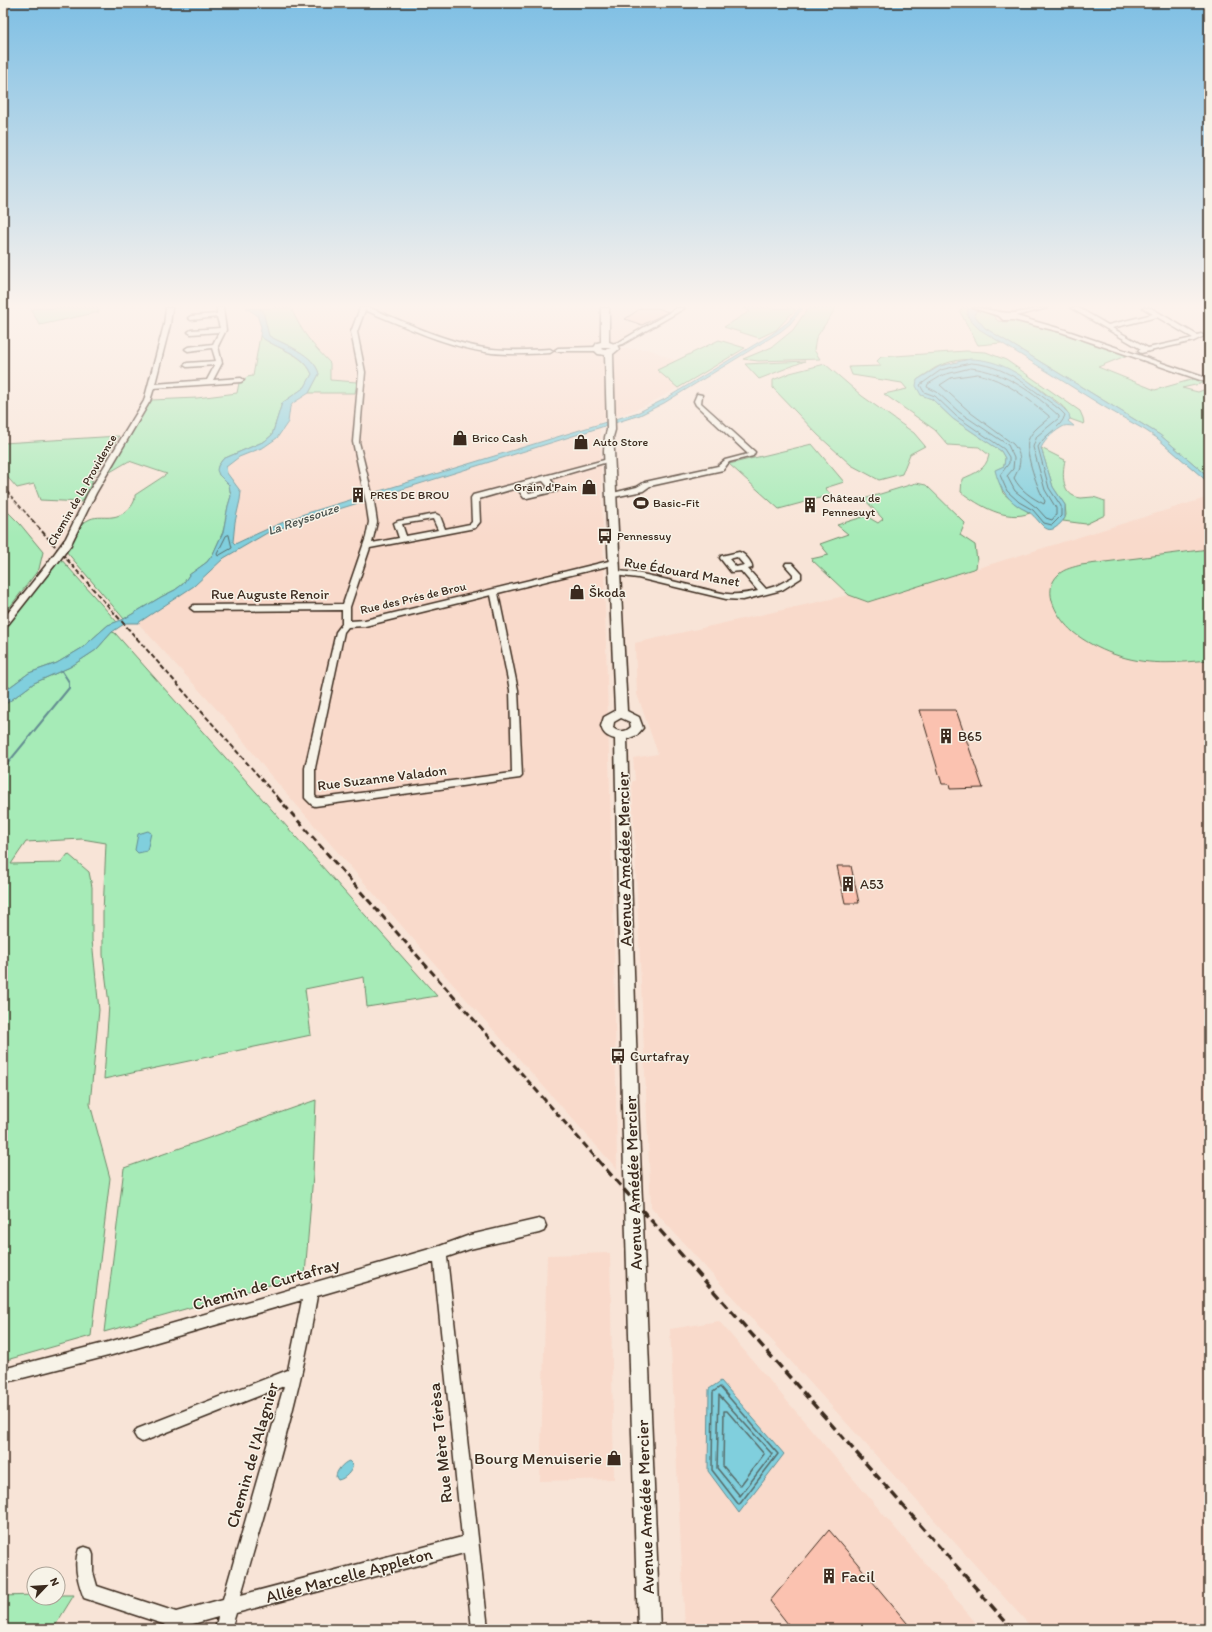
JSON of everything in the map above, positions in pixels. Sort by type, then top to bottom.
[{"type":"main road","points":[[606,384],[612,496],[613,562],[621,714]]},
{"type":"main road","points":[[621,714],[632,718],[637,725],[633,733],[621,736],[611,734],[606,727],[608,720],[611,717],[621,714]]},
{"type":"main road","name":"Avenue Amédée Mercier","points":[[621,736],[630,1105],[649,1629]]},
{"type":"street","points":[[152,386],[178,384]]},
{"type":"street","name":"Rue des Prés de Brou","points":[[362,384],[356,442],[368,492],[373,522],[367,546],[346,607],[346,624],[366,623],[613,562]]},
{"type":"street","name":"Chemin de la Providence","points":[[3,625],[68,542],[92,493],[147,401],[152,386]]},
{"type":"street","points":[[612,496],[640,489],[648,484],[720,468],[726,461],[751,455],[752,452],[698,404],[697,401],[699,395]]},
{"type":"street","points":[[367,546],[443,532],[475,524],[476,496],[610,460]]},
{"type":"street","points":[[518,485],[527,496],[554,489],[545,478]]},
{"type":"street","points":[[403,539],[398,524],[436,516],[443,532]]},
{"type":"street","name":"Rue Édouard Manet","points":[[614,573],[638,576],[726,596],[743,597],[779,588],[797,578],[798,573],[789,565]]},
{"type":"street","points":[[743,568],[764,592]]},
{"type":"street","name":"Rue Suzanne Valadon","points":[[346,624],[340,632],[310,768],[310,798],[315,802],[322,802],[517,776],[514,690],[494,591]]},
{"type":"street","name":"Rue Auguste Renoir","points":[[194,608],[346,607]]},
{"type":"street","name":"Chemin de Curtafray","points":[[3,1376],[112,1348],[440,1253],[470,1242],[540,1226]]},
{"type":"street","name":"Rue Mère Térèsa","points":[[440,1253],[480,1629]]},
{"type":"street","name":"Chemin de l'Alagnier","points":[[223,1629],[228,1607],[283,1420],[311,1290]]},
{"type":"street","points":[[142,1434],[294,1374]]},
{"type":"street","name":"Allée Marcelle Appleton","points":[[174,1625],[228,1607],[470,1543]]},
{"type":"street","points":[[85,1555],[85,1572],[90,1592],[174,1625]]},
{"type":"shaded area","points":[[350,384],[674,384],[678,388],[643,407],[600,422],[614,941],[617,1169],[442,972],[267,771],[231,725],[138,623],[194,586],[224,558],[266,533],[257,533],[235,544],[233,542],[241,492],[227,473],[226,467],[239,457],[264,447],[277,438],[288,422],[290,407],[293,403],[309,393],[328,392]]},
{"type":"shaded area","points":[[1209,497],[1209,1629],[1033,1629],[651,1207],[632,782],[635,780],[633,758],[658,754],[637,694],[635,643],[849,595],[868,602]]},
{"type":"shaded area","points":[[610,1253],[614,1479],[540,1481],[547,1255]]},
{"type":"shaded area","points":[[719,1321],[981,1629],[685,1629],[670,1329]]},
{"type":"green space","points":[[239,384],[307,384],[305,387],[282,403],[272,435],[265,441],[223,459],[218,466],[219,475],[229,485],[231,496],[223,532],[213,554],[207,562],[189,575],[183,584],[175,590],[124,619],[65,550],[79,528],[86,521],[90,519],[120,515],[131,507],[135,499],[135,495],[167,474],[129,461],[105,475],[152,400],[197,398],[237,393]]},
{"type":"green space","points":[[314,384],[357,384],[355,393],[309,393]]},
{"type":"green space","points":[[674,384],[684,384],[678,388]]},
{"type":"green space","points":[[773,384],[848,384],[862,396],[914,433],[925,446],[910,454],[902,474],[879,480],[851,465],[818,435],[773,388]]},
{"type":"green space","points":[[903,384],[918,384],[921,395],[932,399],[953,419],[1001,451],[1005,458],[1004,466],[996,470],[1003,493],[1017,505],[1030,513],[1021,515],[1003,514],[985,507],[961,492],[962,479],[983,468],[989,455],[979,447],[948,445],[935,430],[884,394],[907,389]]},
{"type":"green space","points":[[1033,384],[1041,384],[1080,411],[1084,424],[1070,419],[1064,407]]},
{"type":"green space","points":[[1077,384],[1141,384],[1155,390],[1176,384],[1199,384],[1182,388],[1198,392],[1209,388],[1209,477],[1160,435]]},
{"type":"green space","points":[[119,436],[91,480],[93,480],[83,502],[40,500],[34,484],[17,488],[3,472],[3,443]]},
{"type":"green space","points":[[812,444],[844,482],[825,488],[831,495],[779,509],[729,464]]},
{"type":"green space","points":[[1041,448],[1065,460],[1063,478],[1066,489],[1074,496],[1081,498],[1093,497],[1105,501],[1105,515],[1086,524],[1063,521],[1066,515],[1065,505],[1053,487]]},
{"type":"green space","points":[[916,483],[926,485],[965,523],[960,535],[975,545],[977,561],[976,568],[868,602],[849,595],[811,559],[829,555],[820,544],[848,534],[837,525],[866,516],[878,523],[883,519],[864,499]]},
{"type":"green space","points":[[3,507],[20,524],[43,552],[39,569],[3,616]]},
{"type":"green space","points":[[1209,549],[1209,660],[1160,663],[1125,658],[1113,654],[1082,639],[1073,632],[1062,620],[1053,604],[1051,588],[1054,581],[1061,572],[1069,568],[1081,565]]},
{"type":"green space","points":[[60,558],[117,622],[108,625],[82,648],[57,663],[29,673],[3,692],[3,629]]},
{"type":"green space","points":[[112,632],[115,633],[437,996],[367,1007],[364,977],[305,989],[311,1035],[104,1079],[109,1004],[103,955],[106,843],[82,839],[26,842],[11,864],[61,863],[68,854],[89,872],[92,887],[92,940],[99,1010],[90,1104],[110,1178],[91,1336],[3,1361],[3,706],[34,683],[70,667],[96,650]]},
{"type":"green space","points":[[316,1100],[313,1175],[305,1275],[104,1332],[124,1168]]},
{"type":"green space","points":[[26,1595],[26,1606],[66,1606],[66,1595],[74,1595],[53,1629],[3,1629],[3,1596]]},
{"type":"water","name":"La Reyssouze","points":[[307,384],[314,384],[309,393],[293,403],[290,407],[288,422],[277,438],[264,447],[239,457],[226,467],[227,473],[241,492],[235,522],[233,542],[235,544],[304,514],[639,412],[689,384],[695,384],[664,403],[640,415],[307,519],[267,533],[224,558],[194,586],[138,623],[126,623],[121,626],[112,632],[96,650],[70,667],[34,683],[3,706],[3,692],[29,673],[57,663],[82,648],[108,625],[124,619],[175,590],[183,584],[189,575],[207,562],[213,554],[223,532],[231,496],[229,485],[219,475],[217,470],[218,466],[223,459],[265,441],[272,435],[282,403],[305,387]]},
{"type":"water","points":[[916,384],[1033,384],[1069,414],[1070,419],[1068,421],[1074,426],[1064,426],[1058,430],[1048,438],[1041,448],[1053,487],[1065,505],[1065,518],[1059,525],[1049,530],[1029,512],[1013,503],[1003,491],[995,470],[1004,466],[1005,458],[1001,451],[953,419],[932,399],[921,395]]},
{"type":"water","points":[[1068,384],[1077,384],[1160,435],[1209,477],[1209,483],[1157,438]]},
{"type":"water","points":[[148,831],[151,833],[147,851],[138,853],[135,850],[138,834]]},
{"type":"water","points":[[721,1381],[784,1454],[739,1513],[708,1471],[709,1389]]},
{"type":"water","points":[[349,1461],[353,1465],[351,1470],[346,1476],[338,1480],[336,1475],[340,1468]]},
{"type":"building","name":"B65","points":[[920,710],[956,710],[983,788],[950,789],[949,784],[942,784]]},
{"type":"building","name":"A53","points":[[837,866],[851,866],[859,903],[845,903]]},
{"type":"building","name":"Facil","points":[[829,1530],[912,1629],[783,1629],[788,1624],[770,1601]]},
{"type":"waterway","points":[[3,769],[69,688],[69,682],[62,671]]},
{"type":"railway","points":[[3,487],[33,521]]},
{"type":"railway","points":[[32,520],[278,798]]},
{"type":"railway","points":[[277,797],[598,1160]]},
{"type":"railway","points":[[597,1159],[1012,1629]]},
{"type":"place","name":"Brico Cash","points":[[460,438]]},
{"type":"place","name":"Auto Store","points":[[581,442]]},
{"type":"place","name":"Grain d'Pain","points":[[589,487]]},
{"type":"place","name":"PRES DE BROU","points":[[358,495]]},
{"type":"place","name":"Basic-Fit","points":[[641,503]]},
{"type":"place","name":"Château de Pennesuyt","points":[[810,505]]},
{"type":"place","name":"Pennessuy","points":[[605,536]]},
{"type":"place","name":"Škoda","points":[[577,592]]},
{"type":"place","name":"B65","points":[[946,736]]},
{"type":"place","name":"A53","points":[[848,884]]},
{"type":"place","name":"Curtafray","points":[[618,1056]]},
{"type":"place","name":"Bourg Menuiserie","points":[[614,1458]]},
{"type":"place","name":"Facil","points":[[829,1576]]}]
